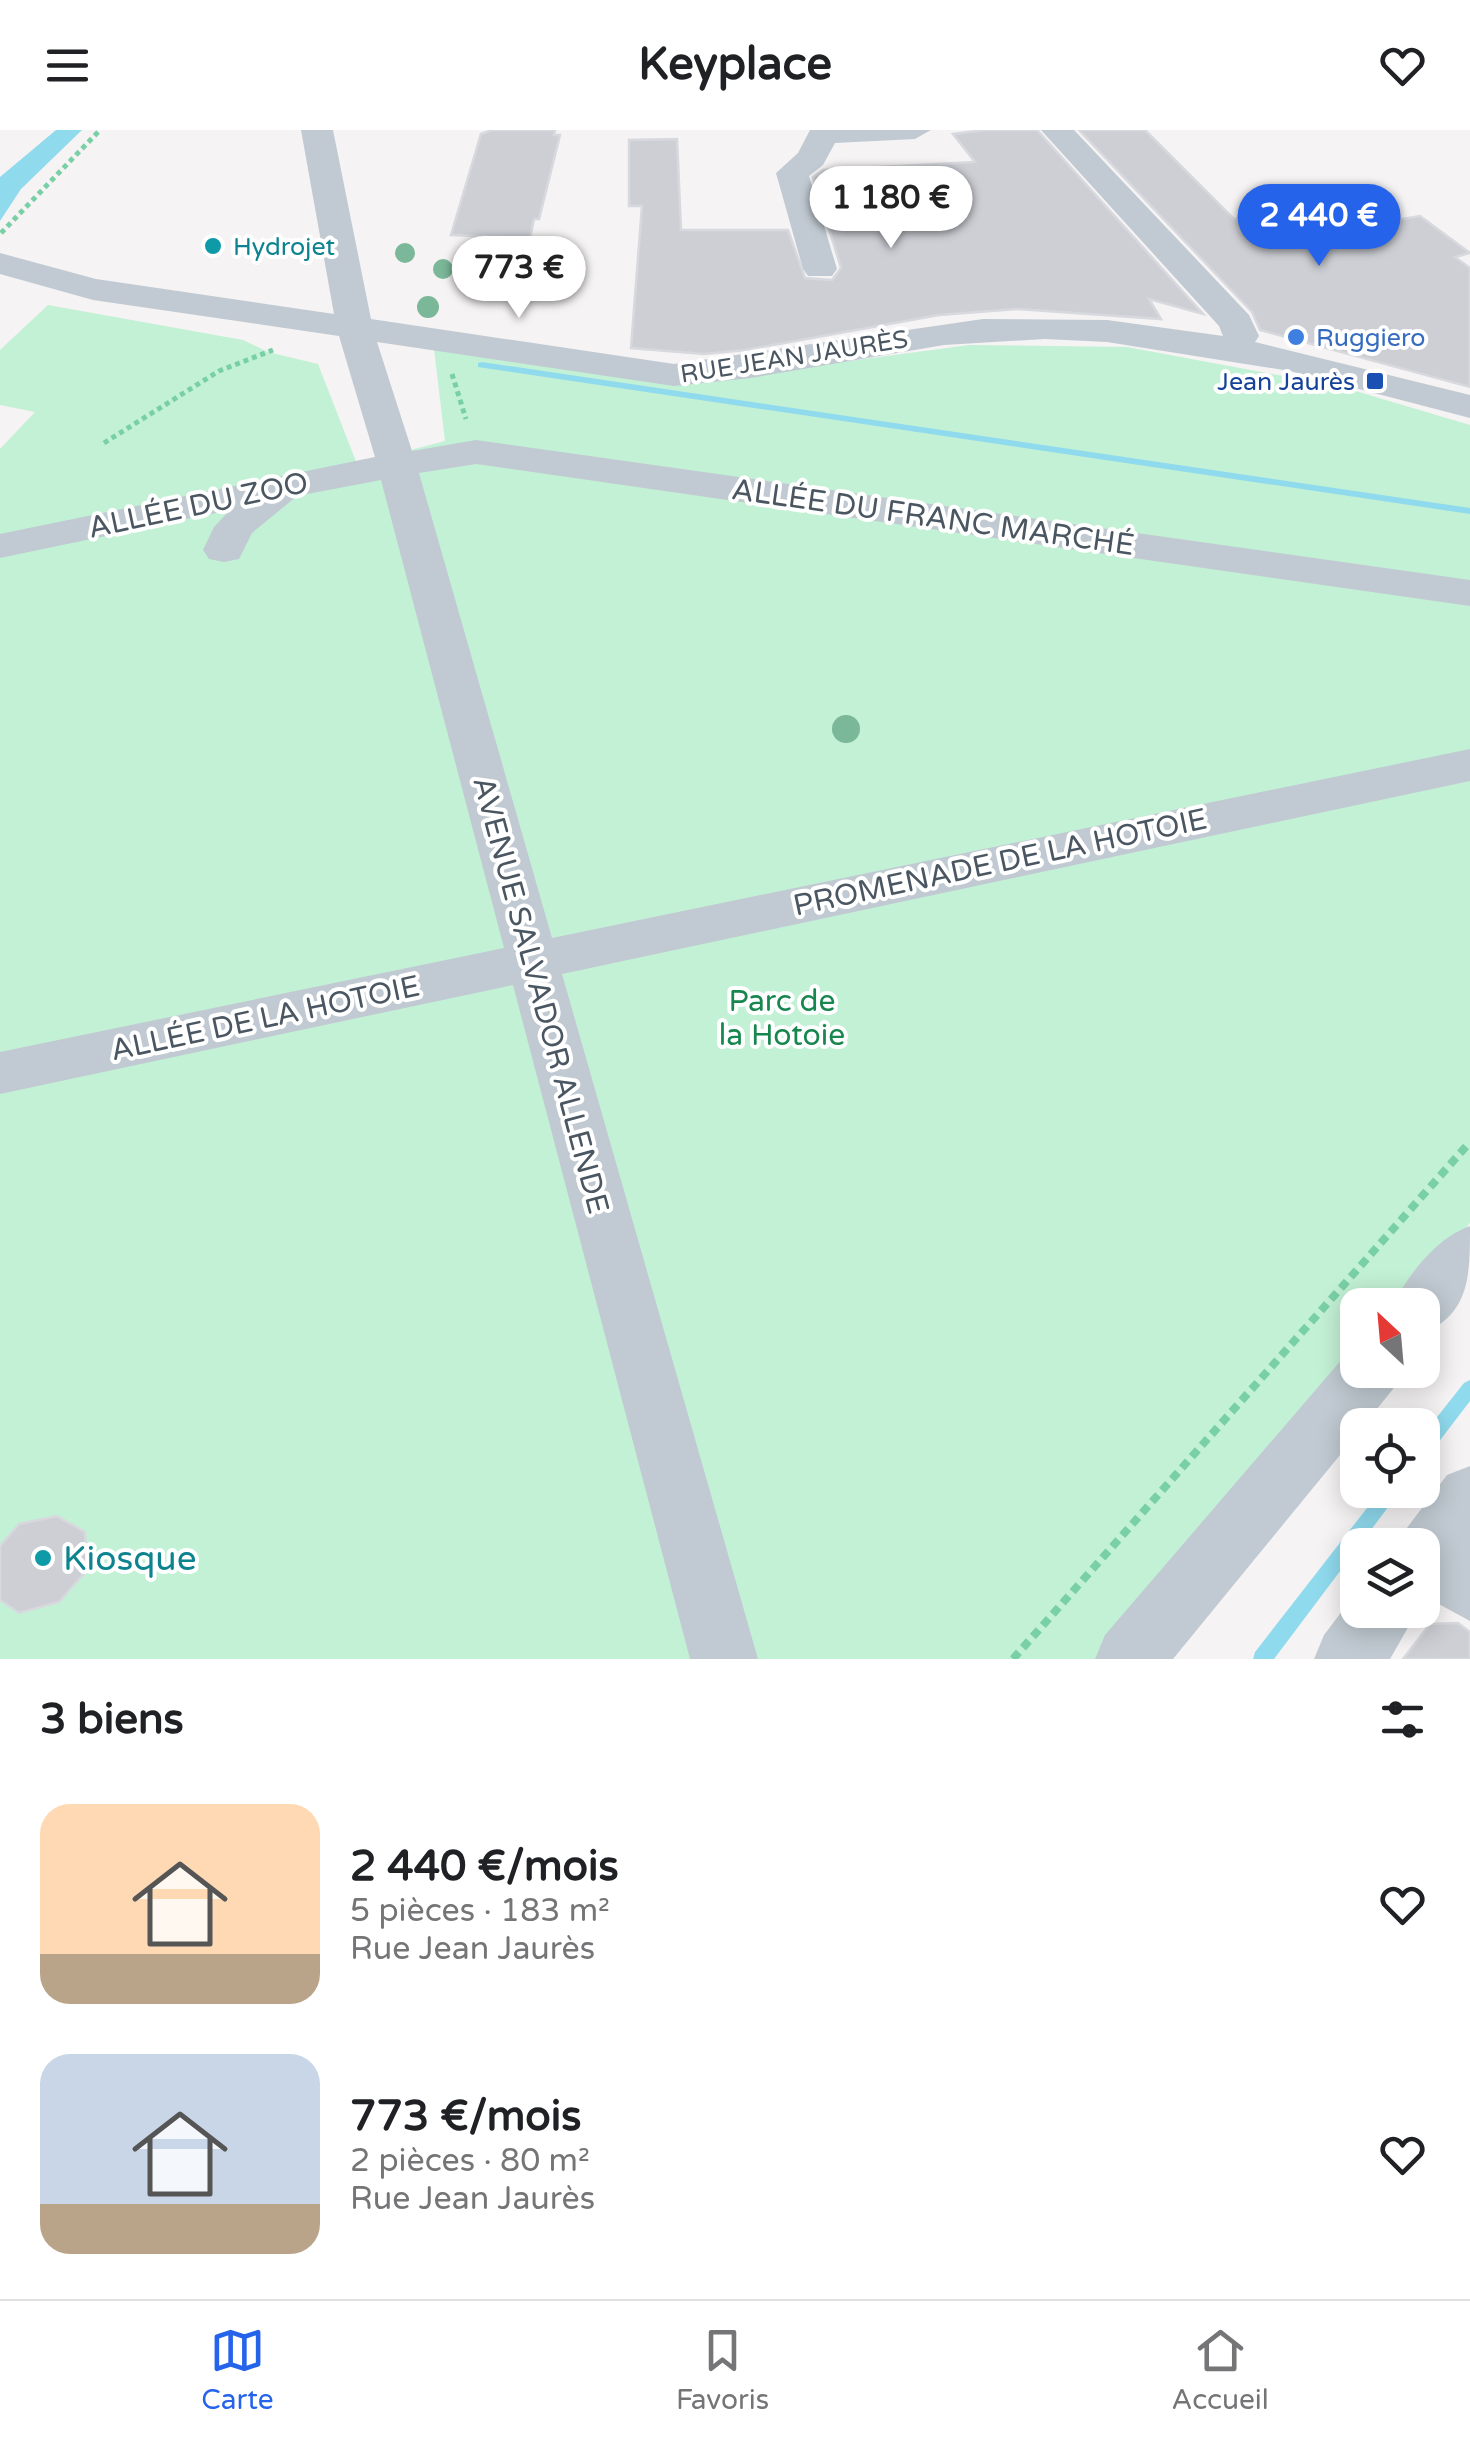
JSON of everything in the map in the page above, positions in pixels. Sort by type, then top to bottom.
[{"type":"street","name":"AVENUE SALVADOR ALLENDE","points":[[318,130],[355,331],[397,466],[724,1659]]},
{"type":"street","points":[[820,269],[792,174],[812,158],[822,132],[914,130]]},
{"type":"street","points":[[1056,130],[1236,323],[1241,336],[1234,348]]},
{"type":"street","points":[[251,314],[344,260]]},
{"type":"street","name":"RUE JEAN JAURÈS","points":[[0,263],[93,289],[674,376],[710,374],[896,340],[982,330],[1133,332],[1234,348],[1470,407]]},
{"type":"street","name":"ALLÉE DU FRANC MARCHÉ","points":[[397,466],[476,452],[1470,593]]},
{"type":"street","name":"ALLÉE DU ZOO","points":[[0,546],[397,466]]},
{"type":"street","points":[[224,550],[234,527],[284,488]]},
{"type":"street","name":"PROMENADE DE LA HOTOIE","points":[[531,962],[1470,765]]},
{"type":"street","name":"ALLÉE DE LA HOTOIE","points":[[0,1073],[531,962]]},
{"type":"street","points":[[1439,1288],[1470,1251]]},
{"type":"street","points":[[1129,1659],[1356,1388]]},
{"type":"street","points":[[1440,1566],[1470,1496]]},
{"type":"street","points":[[1348,1659],[1371,1628]]},
{"type":"path","points":[[0,234],[100,130]]},
{"type":"path","points":[[104,443],[219,372],[268,352],[355,331]]},
{"type":"path","points":[[467,347],[451,374],[476,452]]},
{"type":"path","points":[[1013,1659],[1470,1142]]},
{"type":"green space","name":"Parc de la Hotoie","points":[[48,305],[243,340],[268,352],[318,364],[357,464],[445,441],[434,349],[694,382],[969,345],[1127,347],[1342,387],[1470,425],[1470,1223],[1415,1288],[1340,1288],[1340,1376],[1101,1659],[0,1659],[0,449],[35,412],[0,405],[0,350]]},
{"type":"water","points":[[56,130],[82,130],[21,189],[0,221],[0,177]]},
{"type":"building","points":[[492,130],[555,130],[554,135],[560,135],[539,219],[534,219],[530,238],[451,235],[481,134]]},
{"type":"building","points":[[1037,130],[1203,314],[1149,299],[1161,319],[1017,309],[939,315],[745,350],[704,354],[631,348],[642,206],[629,206],[629,140],[677,139],[681,230],[788,230],[805,278],[832,280],[841,268],[813,177],[823,170],[975,162],[953,134]]},
{"type":"building","points":[[1079,130],[1145,130],[1234,219],[1264,216],[1275,225],[1333,216],[1349,228],[1420,216],[1470,253],[1455,257],[1470,268],[1470,387],[1260,330],[1252,312]]},
{"type":"building","name":"Kiosque","points":[[57,1516],[85,1532],[87,1570],[59,1602],[19,1613],[0,1600],[0,1546],[19,1524]]},
{"type":"building","points":[[1458,1623],[1470,1632],[1470,1659],[1403,1659],[1427,1628],[1440,1628],[1440,1624]]},
{"type":"waterway","points":[[482,365],[1470,511]]},
{"type":"waterway","points":[[1440,1427],[1470,1388]]},
{"type":"waterway","points":[[1262,1659],[1378,1508]]},
{"type":"place","name":"Hydrojet","points":[[213,246]]},
{"type":"place","name":"Ruggiero","points":[[1296,337]]},
{"type":"place","name":"Jean Jaurès","points":[[1375,381]]},
{"type":"place","name":"Kiosque","points":[[43,1558]]}]
